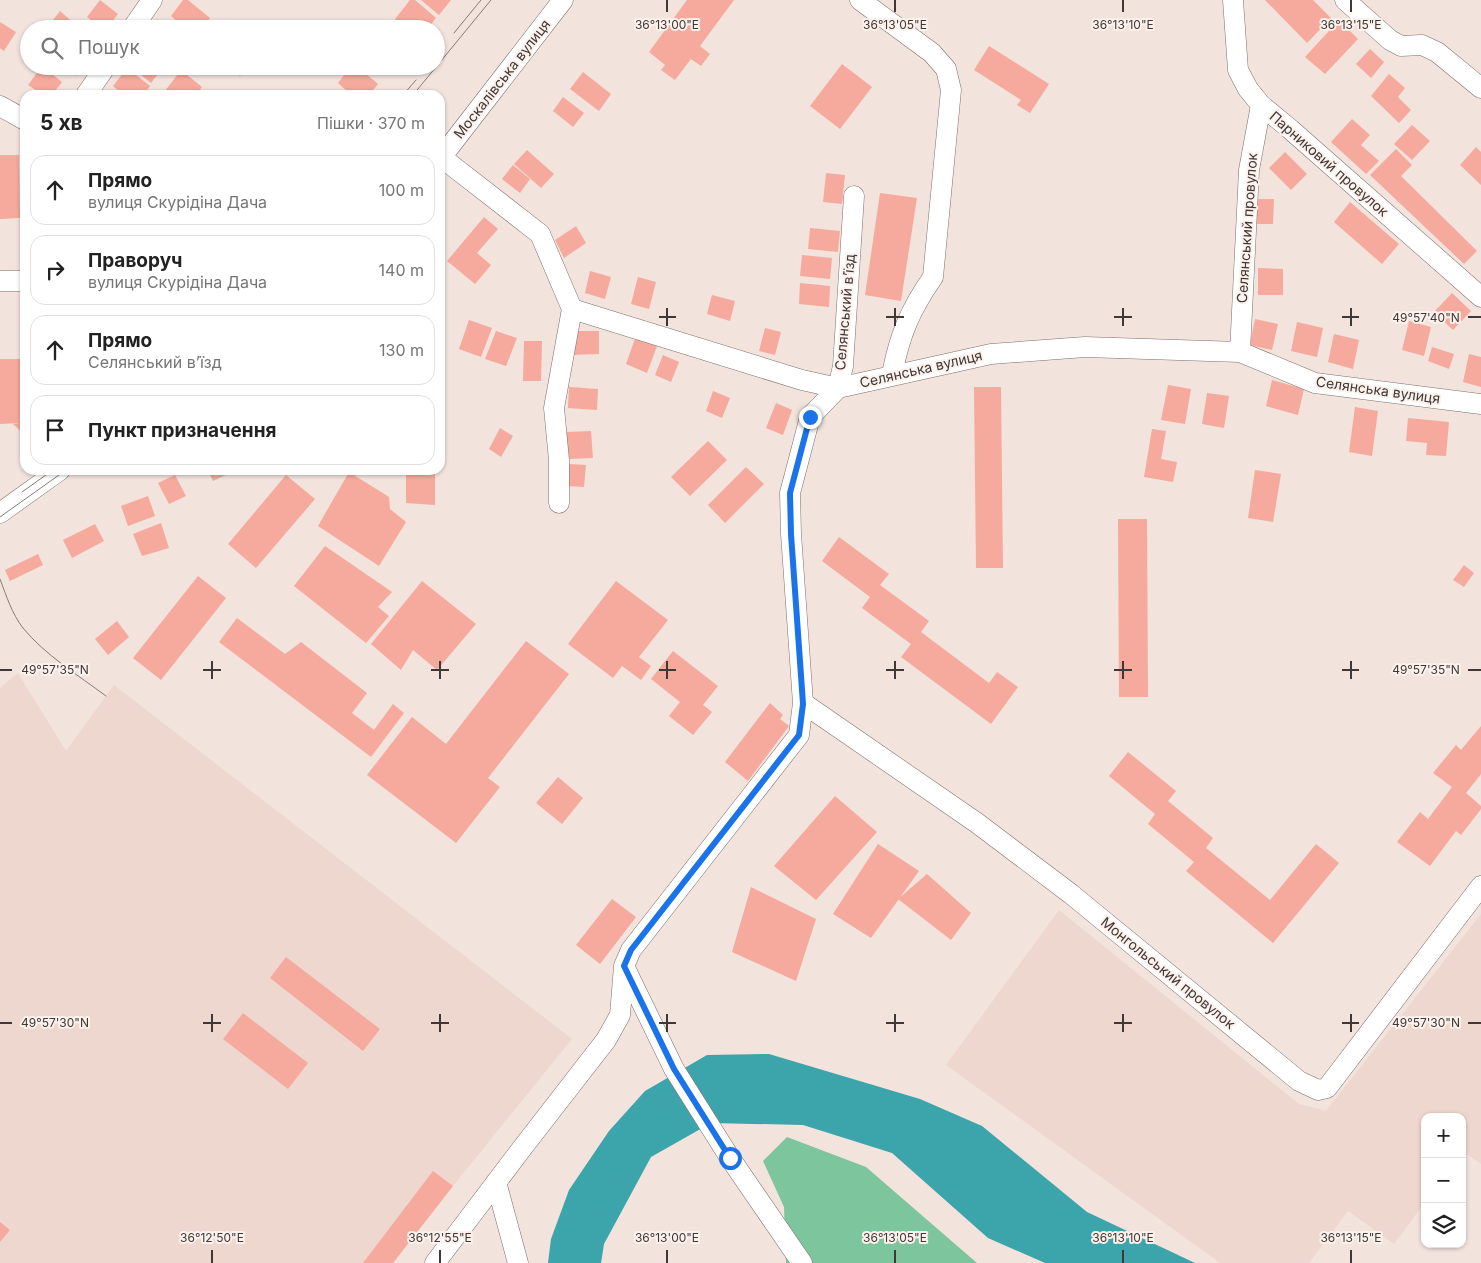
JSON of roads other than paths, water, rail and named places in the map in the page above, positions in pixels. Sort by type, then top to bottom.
[{"type":"street","points":[[138,20],[152,0]]},
{"type":"street","name":"Москалівська вулиця","points":[[445,153],[563,0]]},
{"type":"street","points":[[860,0],[932,53],[946,69],[951,90],[933,276],[906,322],[897,348],[892,374]]},
{"type":"street","name":"Парниковий провулок","points":[[1233,0],[1238,70],[1248,89],[1260,105],[1290,129],[1481,297]]},
{"type":"street","points":[[1345,0],[1390,40],[1401,46],[1422,45],[1437,52],[1481,88]]},
{"type":"street","points":[[89,90],[100,75]]},
{"type":"street","name":"Селянський провулок","points":[[1240,352],[1248,170],[1260,105]]},
{"type":"street","points":[[0,106],[20,117]]},
{"type":"street","points":[[445,161],[540,234],[572,308],[554,408],[560,460],[560,503]]},
{"type":"street","name":"Селянський вʼїзд","points":[[810,417],[838,388],[843,366],[854,196]]},
{"type":"street","points":[[0,281],[20,281]]},
{"type":"street","name":"Селянська вулиця","points":[[572,308],[802,380],[838,388],[892,374],[991,354],[1085,347],[1240,352],[1315,383],[1481,404]]},
{"type":"street","name":"Селянський вʼїзд","points":[[624,966],[631,950],[799,735],[803,704],[791,534],[790,493],[810,417],[802,380]]},
{"type":"street","points":[[0,513],[53,475]]},
{"type":"street","name":"Монгольський провулок","points":[[803,704],[977,823],[1016,852],[1071,894],[1298,1081],[1318,1090],[1327,1088],[1481,886]]},
{"type":"street","points":[[436,1263],[606,1040],[620,1015],[624,966]]},
{"type":"street","points":[[624,966],[674,1069],[730,1158],[802,1263]]},
{"type":"street","points":[[496,1182],[518,1263]]},
{"type":"water","points":[[769,1054],[920,1099],[982,1126],[1087,1212],[1195,1263],[1045,1263],[988,1238],[892,1153],[803,1125],[711,1123],[651,1157],[604,1244],[601,1263],[548,1263],[551,1239],[569,1190],[609,1131],[645,1091],[707,1055]]},
{"type":"tram line","points":[[454,33],[481,0]]},
{"type":"tram line","points":[[445,56],[491,0]]},
{"type":"tram line","points":[[417,90],[429,75]]},
{"type":"tram line","points":[[407,90],[416,80]]},
{"type":"tram line","points":[[22,492],[46,475]]},
{"type":"tram line","points":[[0,517],[59,475]]},
{"type":"tram line","points":[[0,579],[16,617],[32,638],[62,664],[106,696]]}]
